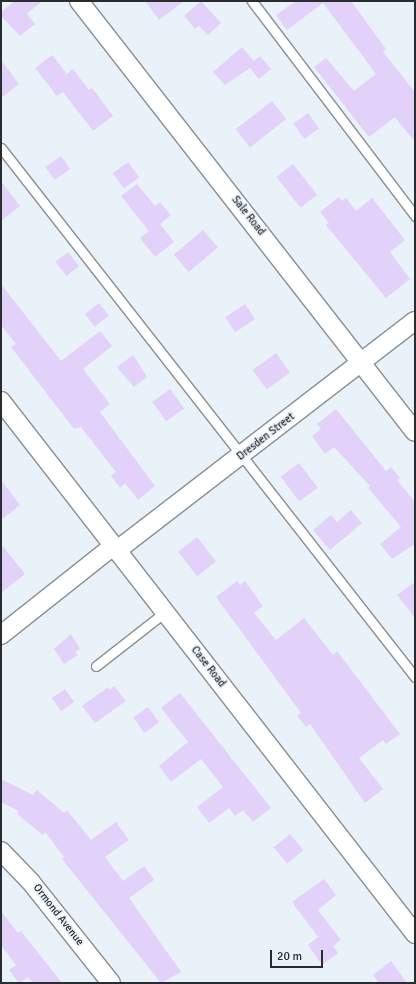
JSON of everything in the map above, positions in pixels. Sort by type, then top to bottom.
[{"type":"street","name":"Sale Road","points":[[79,1],[415,432]]},
{"type":"street","name":"Dresden Street","points":[[1,635],[114,549],[242,455],[415,322]]},
{"type":"street","name":"Case Road","points":[[1,401],[114,549],[165,612],[415,934]]},
{"type":"street","name":"Ormond Avenue","points":[[1,851],[30,881],[111,983]]},
{"type":"lane","points":[[252,1],[415,216]]},
{"type":"lane","points":[[1,148],[415,677]]},
{"type":"lane","points":[[96,666],[165,612]]},
{"type":"building","points":[[15,1],[42,1],[27,14],[35,24],[20,36],[1,16],[1,12]]},
{"type":"building","points":[[145,1],[184,1],[159,20]]},
{"type":"building","points":[[201,1],[221,23],[208,35],[199,26],[195,29],[184,16]]},
{"type":"building","points":[[296,1],[351,1],[386,49],[383,52],[415,92],[415,142],[395,117],[369,137],[314,67],[326,58],[354,91],[376,74],[323,3],[287,30],[276,15]]},
{"type":"building","points":[[242,47],[254,61],[260,56],[271,69],[259,79],[250,68],[225,85],[213,72]]},
{"type":"building","points":[[52,55],[67,74],[73,69],[89,90],[92,88],[113,116],[93,131],[63,92],[57,96],[35,68]]},
{"type":"building","points":[[1,60],[19,84],[1,98]]},
{"type":"building","points":[[272,101],[286,119],[250,147],[236,129]]},
{"type":"building","points":[[308,113],[319,128],[305,139],[293,124]]},
{"type":"building","points":[[61,156],[70,169],[55,180],[45,167]]},
{"type":"building","points":[[128,162],[139,177],[124,189],[113,173]]},
{"type":"building","points":[[293,164],[317,195],[300,208],[276,177]]},
{"type":"building","points":[[1,181],[20,206],[1,221]]},
{"type":"building","points":[[137,184],[155,206],[160,202],[171,215],[160,224],[174,242],[155,257],[140,238],[149,231],[121,196]]},
{"type":"building","points":[[339,197],[342,201],[346,198],[356,211],[372,198],[405,240],[390,252],[410,279],[386,298],[326,225],[329,223],[320,212]]},
{"type":"building","points":[[203,230],[218,248],[189,272],[174,254]]},
{"type":"building","points":[[68,252],[79,266],[66,276],[55,262]]},
{"type":"building","points":[[1,284],[61,361],[100,331],[112,346],[83,369],[110,404],[100,412],[155,486],[138,500],[125,483],[120,488],[111,476],[116,472],[81,427],[74,429],[11,347],[16,344],[1,325]]},
{"type":"building","points":[[99,303],[109,316],[95,327],[85,314]]},
{"type":"building","points":[[245,304],[255,319],[235,332],[225,317]]},
{"type":"building","points":[[276,353],[290,372],[267,389],[253,370]]},
{"type":"building","points":[[133,355],[147,377],[134,387],[117,367]]},
{"type":"building","points":[[170,389],[184,408],[166,421],[152,402]]},
{"type":"building","points":[[336,409],[386,471],[391,467],[400,478],[397,480],[415,502],[415,544],[392,559],[380,544],[401,527],[368,488],[370,486],[334,447],[325,454],[312,436],[321,429],[317,424]]},
{"type":"building","points":[[299,463],[318,488],[299,502],[281,477]]},
{"type":"building","points":[[1,480],[20,505],[1,520]]},
{"type":"building","points":[[351,510],[362,523],[330,550],[313,530],[331,515],[337,522]]},
{"type":"building","points":[[197,537],[216,561],[197,576],[178,552]]},
{"type":"building","points":[[1,544],[25,574],[1,593]]},
{"type":"building","points":[[237,581],[240,585],[245,581],[263,606],[254,613],[276,640],[304,618],[333,655],[337,651],[400,734],[386,744],[383,740],[359,758],[383,789],[365,803],[310,724],[306,727],[297,716],[301,713],[216,597]]},
{"type":"building","points":[[415,582],[415,618],[397,595]]},
{"type":"building","points":[[71,634],[80,649],[75,652],[78,655],[64,664],[54,649]]},
{"type":"building","points":[[114,686],[126,701],[95,723],[82,706],[108,687],[110,690]]},
{"type":"building","points":[[65,689],[74,702],[61,711],[52,698]]},
{"type":"building","points":[[180,693],[271,808],[253,822],[243,810],[235,816],[229,808],[209,823],[197,807],[223,787],[201,759],[171,782],[159,766],[188,742],[161,708]]},
{"type":"building","points":[[148,707],[159,722],[145,733],[133,718]]},
{"type":"building","points":[[1,779],[33,795],[37,790],[64,813],[67,810],[91,840],[116,822],[129,840],[105,857],[123,881],[144,866],[154,880],[129,898],[181,972],[161,983],[62,859],[64,857],[45,832],[43,835],[17,814],[19,811],[1,802]]},
{"type":"building","points":[[290,834],[303,850],[287,864],[274,847]]},
{"type":"building","points":[[324,879],[336,895],[318,910],[341,940],[333,946],[338,953],[322,965],[308,945],[318,937],[292,902]]},
{"type":"building","points":[[1,911],[18,933],[21,931],[62,983],[33,983],[28,977],[19,983],[9,970],[16,965],[1,945]]},
{"type":"building","points":[[391,961],[407,983],[379,983],[373,975]]}]
